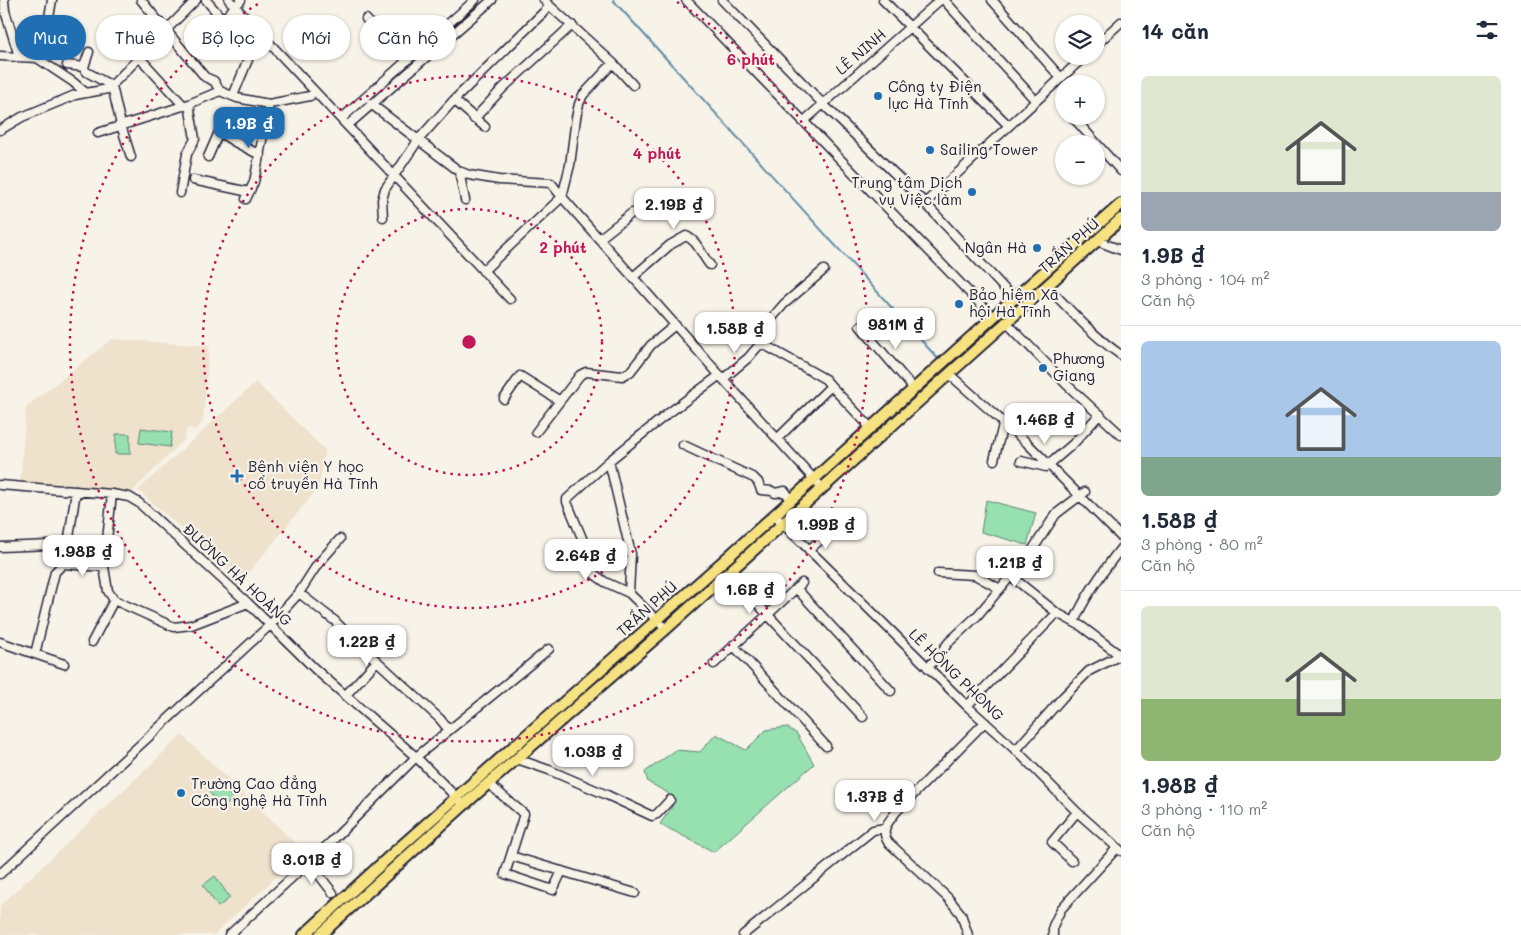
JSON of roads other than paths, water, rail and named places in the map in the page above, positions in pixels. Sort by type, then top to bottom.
[{"type":"main road","name":"TRẦN PHÚ","points":[[320,935],[460,801],[657,620],[1121,204]]},
{"type":"main road","name":"TRẦN PHÚ","points":[[304,935],[460,801],[489,784],[666,628],[1121,219]]},
{"type":"street","points":[[4,0],[5,11],[15,43]]},
{"type":"street","points":[[50,15],[52,0]]},
{"type":"street","points":[[141,0],[154,15]]},
{"type":"street","points":[[174,22],[196,0]]},
{"type":"street","points":[[206,0],[219,15]]},
{"type":"street","points":[[229,0],[242,15]]},
{"type":"street","points":[[228,15],[241,0]]},
{"type":"street","points":[[456,17],[475,0]]},
{"type":"street","points":[[348,125],[492,0]]},
{"type":"street","points":[[686,0],[993,317]]},
{"type":"street","points":[[722,0],[823,104],[925,203],[1014,299]]},
{"type":"street","points":[[883,0],[1009,126]]},
{"type":"street","name":"LÊ NINH","points":[[803,122],[940,0]]},
{"type":"street","points":[[944,0],[1036,101]]},
{"type":"street","points":[[992,0],[1058,75]]},
{"type":"street","points":[[383,217],[383,195],[394,175],[419,139],[547,3],[613,63],[633,84]]},
{"type":"street","points":[[1105,37],[1121,22]]},
{"type":"street","points":[[474,119],[503,88],[572,25]]},
{"type":"street","points":[[174,40],[205,77],[214,80],[220,91],[269,104],[310,96]]},
{"type":"street","points":[[273,49],[348,125],[510,299]]},
{"type":"street","points":[[89,52],[84,67],[85,71],[112,86],[121,126],[131,157]]},
{"type":"street","points":[[0,56],[15,56]]},
{"type":"street","points":[[40,60],[86,93]]},
{"type":"street","points":[[0,130],[22,117],[75,95],[108,89],[138,60]]},
{"type":"street","points":[[142,60],[186,105],[195,139],[187,154],[180,193]]},
{"type":"street","points":[[233,96],[247,60]]},
{"type":"street","points":[[341,119],[407,60]]},
{"type":"street","points":[[484,271],[562,197],[570,165],[579,104],[583,95],[613,63]]},
{"type":"street","points":[[67,64],[84,67]]},
{"type":"street","points":[[1064,75],[1075,65]]},
{"type":"street","points":[[925,203],[1055,84]]},
{"type":"street","points":[[98,133],[186,105],[220,91]]},
{"type":"street","points":[[454,100],[484,127]]},
{"type":"street","points":[[193,180],[247,195],[254,182],[269,104]]},
{"type":"street","points":[[371,104],[459,171],[469,175],[498,180],[552,183],[562,197],[721,377],[822,488]]},
{"type":"street","points":[[1080,125],[1121,171]]},
{"type":"street","points":[[208,157],[219,132],[260,155]]},
{"type":"street","points":[[459,171],[465,200]]},
{"type":"street","points":[[599,239],[632,213]]},
{"type":"street","points":[[633,277],[670,245],[686,236],[691,238],[710,265]]},
{"type":"street","points":[[1097,241],[1121,250]]},
{"type":"street","points":[[824,270],[784,304],[764,325],[758,339],[824,379],[871,428]]},
{"type":"street","points":[[1047,286],[1110,348],[1121,355]]},
{"type":"street","points":[[1007,322],[1066,384],[1121,435]]},
{"type":"street","points":[[536,432],[576,379],[583,373],[622,376],[630,372],[651,346],[675,324]]},
{"type":"street","points":[[860,326],[914,389]]},
{"type":"street","points":[[666,628],[629,592],[605,582],[594,574],[567,499],[609,461],[666,415],[748,358],[761,342]]},
{"type":"street","points":[[949,374],[1051,463],[1121,537]]},
{"type":"street","points":[[504,399],[520,376],[560,401]]},
{"type":"street","points":[[777,439],[831,386]]},
{"type":"street","points":[[1022,461],[1042,467],[1051,463],[1073,444],[1100,414]]},
{"type":"street","points":[[994,460],[1004,421]]},
{"type":"street","points":[[683,445],[754,478],[761,490],[775,493],[785,491],[791,500]]},
{"type":"street","points":[[609,461],[631,554],[629,592]]},
{"type":"street","name":"ĐƯỜNG HÀ HOÀNG","points":[[0,485],[112,494],[129,497],[140,503],[248,603],[315,669],[416,758],[460,801]]},
{"type":"street","points":[[35,654],[55,572],[63,564],[68,546],[76,491]]},
{"type":"street","points":[[112,494],[104,567],[108,590],[114,600],[174,627],[191,625],[248,603]]},
{"type":"street","points":[[928,668],[949,642],[977,616],[1031,552],[1056,514],[1082,494]]},
{"type":"street","name":"LÊ HỒNG PHONG","points":[[774,515],[967,706],[1016,750],[1077,812],[1119,850]]},
{"type":"street","points":[[809,550],[828,533]]},
{"type":"street","points":[[0,874],[270,625],[299,593],[317,565],[340,539]]},
{"type":"street","points":[[0,547],[68,546]]},
{"type":"street","points":[[1074,622],[1081,606],[1108,564],[1121,548]]},
{"type":"street","points":[[63,564],[104,567]]},
{"type":"street","points":[[728,572],[863,717]]},
{"type":"street","points":[[938,573],[975,575],[1000,589]]},
{"type":"street","points":[[1011,576],[1057,612],[1121,656],[1089,671],[1016,750]]},
{"type":"street","points":[[714,664],[799,585],[892,691]]},
{"type":"street","points":[[299,593],[334,621],[440,719],[448,729]]},
{"type":"street","points":[[92,642],[114,600]]},
{"type":"street","points":[[967,706],[1057,612]]},
{"type":"street","points":[[0,642],[64,664]]},
{"type":"street","points":[[733,646],[826,746]]},
{"type":"street","points":[[232,934],[448,729],[549,649]]},
{"type":"street","points":[[345,696],[377,661]]},
{"type":"street","points":[[968,935],[961,914],[948,898],[888,842],[884,836],[885,828],[896,812],[985,722]]},
{"type":"street","points":[[517,759],[549,770],[652,816],[657,814],[670,800]]},
{"type":"street","points":[[489,784],[524,814],[505,874],[550,890],[555,889],[562,872]]},
{"type":"street","points":[[1072,861],[1052,842],[1077,812]]},
{"type":"street","points":[[743,935],[873,830],[885,828]]},
{"type":"street","points":[[1053,935],[1053,926],[1061,909],[1119,850]]},
{"type":"street","points":[[512,856],[636,893]]},
{"type":"street","points":[[309,862],[333,893]]},
{"type":"waterway","points":[[613,0],[940,361]]},
{"type":"place","name":"Công ty Điện lực Hà Tĩnh","points":[[878,96]]},
{"type":"place","name":"Sailing Tower","points":[[930,150]]},
{"type":"place","name":"Trung tâm Dịch vụ Việc làm","points":[[972,192]]},
{"type":"place","name":"Ngân Hà","points":[[1037,248]]},
{"type":"place","name":"Bảo hiệm Xã hội Hà Tĩnh","points":[[959,304]]},
{"type":"place","name":"Phương Giang","points":[[1043,368]]},
{"type":"place","name":"Bệnh viện Y học cổ truyền Hà Tĩnh","points":[[237,476]]},
{"type":"place","name":"Trường Cao đẳng Công nghệ Hà Tĩnh","points":[[181,793]]}]
